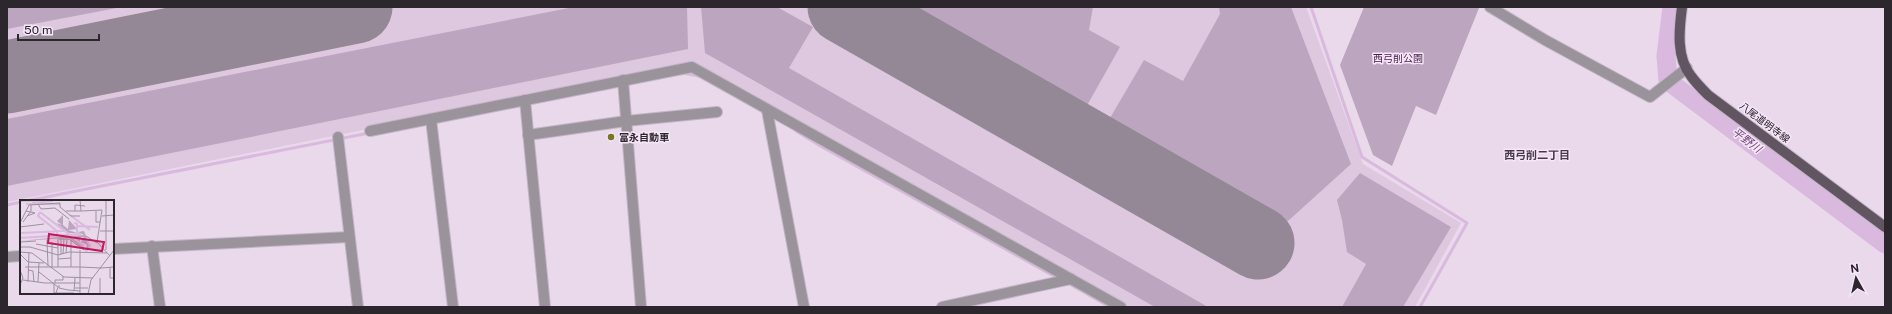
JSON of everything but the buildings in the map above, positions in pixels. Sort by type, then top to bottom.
[{"type":"main road","name":"八尾道明寺線","points":[[1682,7],[1679,34],[1682,56],[1690,75],[1708,95],[1885,227]]},
{"type":"street","points":[[1490,7],[1545,40],[1650,97],[1687,68]]},
{"type":"street","points":[[370,131],[692,67],[1121,307]]},
{"type":"street","points":[[623,80],[641,307]]},
{"type":"street","points":[[525,100],[545,307]]},
{"type":"street","points":[[767,110],[804,307]]},
{"type":"street","points":[[528,135],[626,121],[717,112]]},
{"type":"street","points":[[431,119],[453,307]]},
{"type":"street","points":[[338,137],[358,307]]},
{"type":"street","points":[[114,249],[349,237]]},
{"type":"street","points":[[152,246],[160,307]]},
{"type":"street","points":[[7,257],[20,256]]},
{"type":"street","points":[[942,307],[1071,279]]},
{"type":"shaded area","points":[[7,7],[1306,7],[1363,164],[1461,223],[1415,307],[1128,307],[694,63],[7,202]]},
{"type":"green space","points":[[7,7],[122,7],[7,29]]},
{"type":"green space","points":[[574,7],[687,7],[688,49],[7,186],[7,119]]},
{"type":"green space","points":[[701,7],[777,7],[813,27],[789,68],[1208,307],[1155,307],[705,53]]},
{"type":"green space","points":[[910,7],[1093,7],[1089,30],[1120,47],[1085,109]]},
{"type":"green space","points":[[1219,7],[1291,7],[1351,164],[1288,221],[1110,118],[1144,60],[1183,81],[1220,14]]},
{"type":"green space","name":"西弓削公園","points":[[1364,7],[1479,8],[1436,115],[1416,106],[1392,166],[1373,155],[1340,65]]},
{"type":"green space","points":[[1360,173],[1451,227],[1403,307],[1342,307],[1366,264],[1347,252],[1337,200]]},
{"type":"waterway","points":[[1311,7],[1362,157],[1467,223],[1420,307]]},
{"type":"waterway","name":"平野川","points":[[1672,7],[1666,56],[1668,81],[1885,244]]},
{"type":"waterway","points":[[683,73],[699,76]]},
{"type":"waterway","points":[[796,131],[1059,279]]},
{"type":"waterway","points":[[31,200],[369,133]]},
{"type":"waterway","points":[[7,205],[20,202]]},
{"type":"waterway","points":[[1066,282],[1110,307]]},
{"type":"taxiway","points":[[293,7],[295,20]]},
{"type":"runway","points":[[7,77],[356,7]]},
{"type":"runway","points":[[844,7],[1258,243]]},
{"type":"place","name":"富永自動車","points":[[611,137]]},
{"type":"district","name":"西弓削二丁目","points":[[1537,155]]}]
